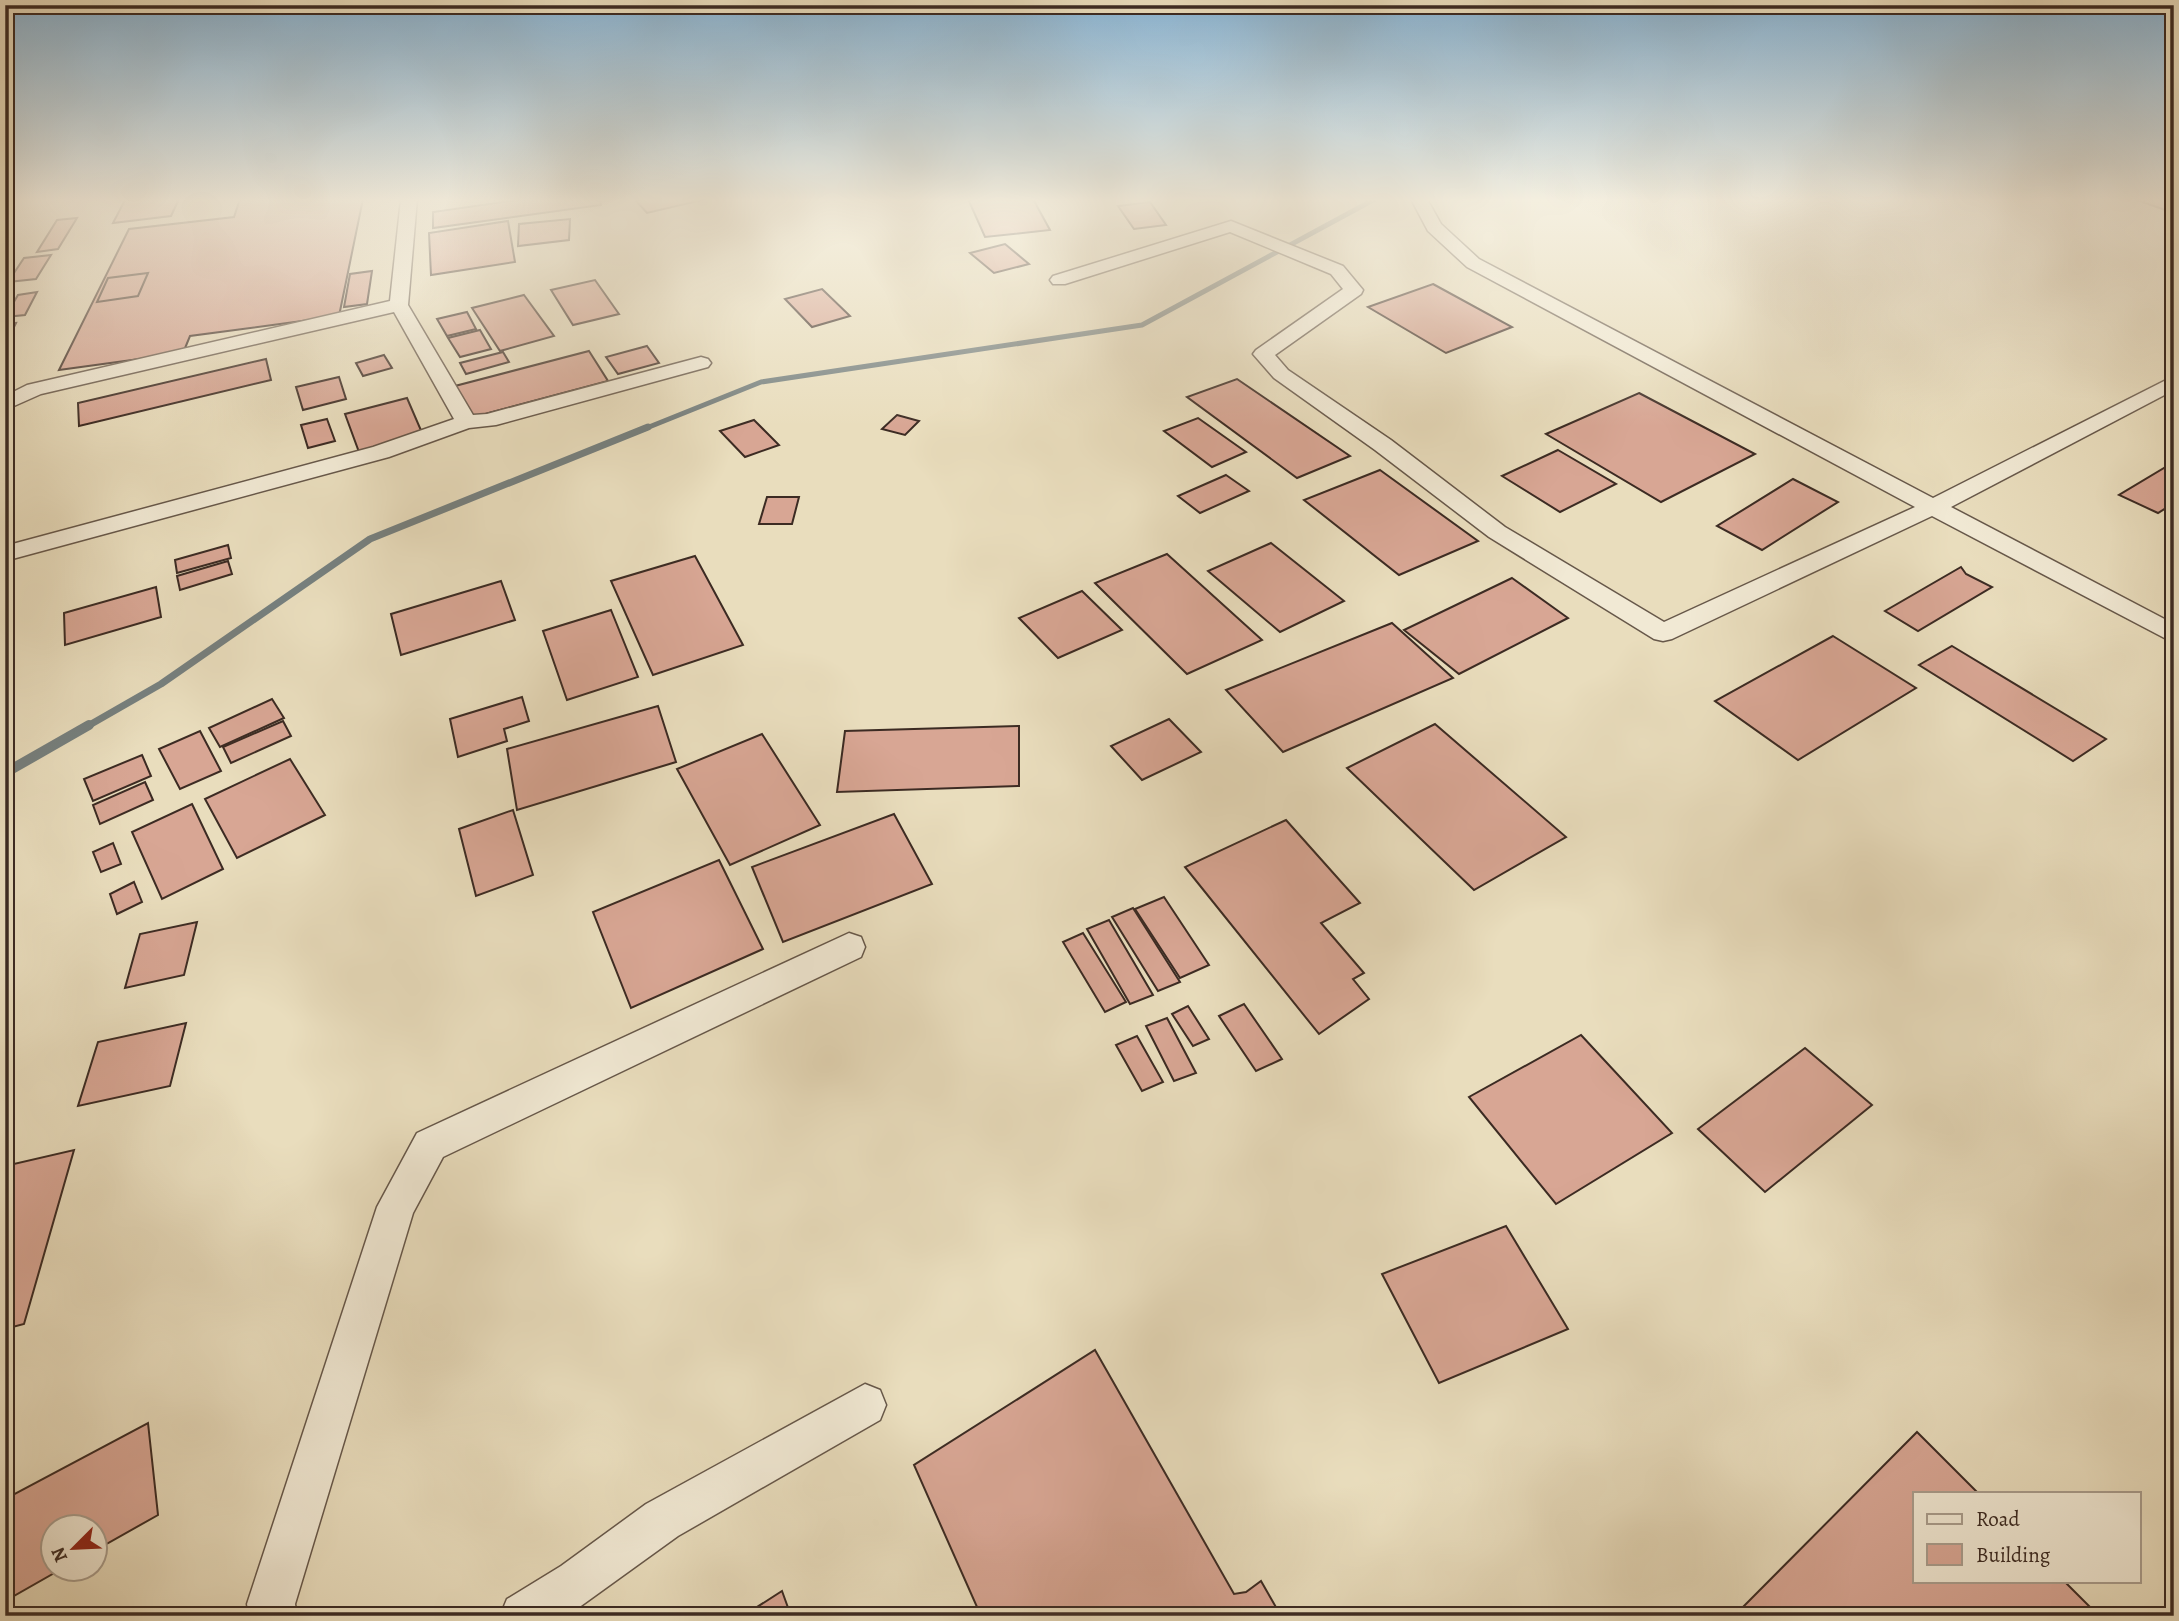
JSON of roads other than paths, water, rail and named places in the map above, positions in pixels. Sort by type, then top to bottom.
[{"type":"street","points":[[402,275],[399,305],[466,422]]},
{"type":"street","points":[[1059,280],[1076,275]]},
{"type":"street","points":[[1341,275],[1354,290],[1264,354],[1281,374],[1384,445],[1497,532],[1663,633],[1933,507],[2174,382]]},
{"type":"street","points":[[1495,275],[2174,635]]},
{"type":"street","points":[[5,404],[34,389],[399,305]]},
{"type":"street","points":[[5,554],[381,452],[466,422],[488,420],[701,363]]},
{"type":"street","points":[[273,1616],[271,1604],[396,1207],[430,1145],[849,947]]},
{"type":"street","points":[[524,1616],[577,1583],[662,1520],[865,1405]]},
{"type":"waterway","points":[[644,429],[761,382],[1142,325],[1235,275]]},
{"type":"waterway","points":[[86,727],[161,684],[370,539],[648,427]]},
{"type":"waterway","points":[[5,773],[89,725]]}]
